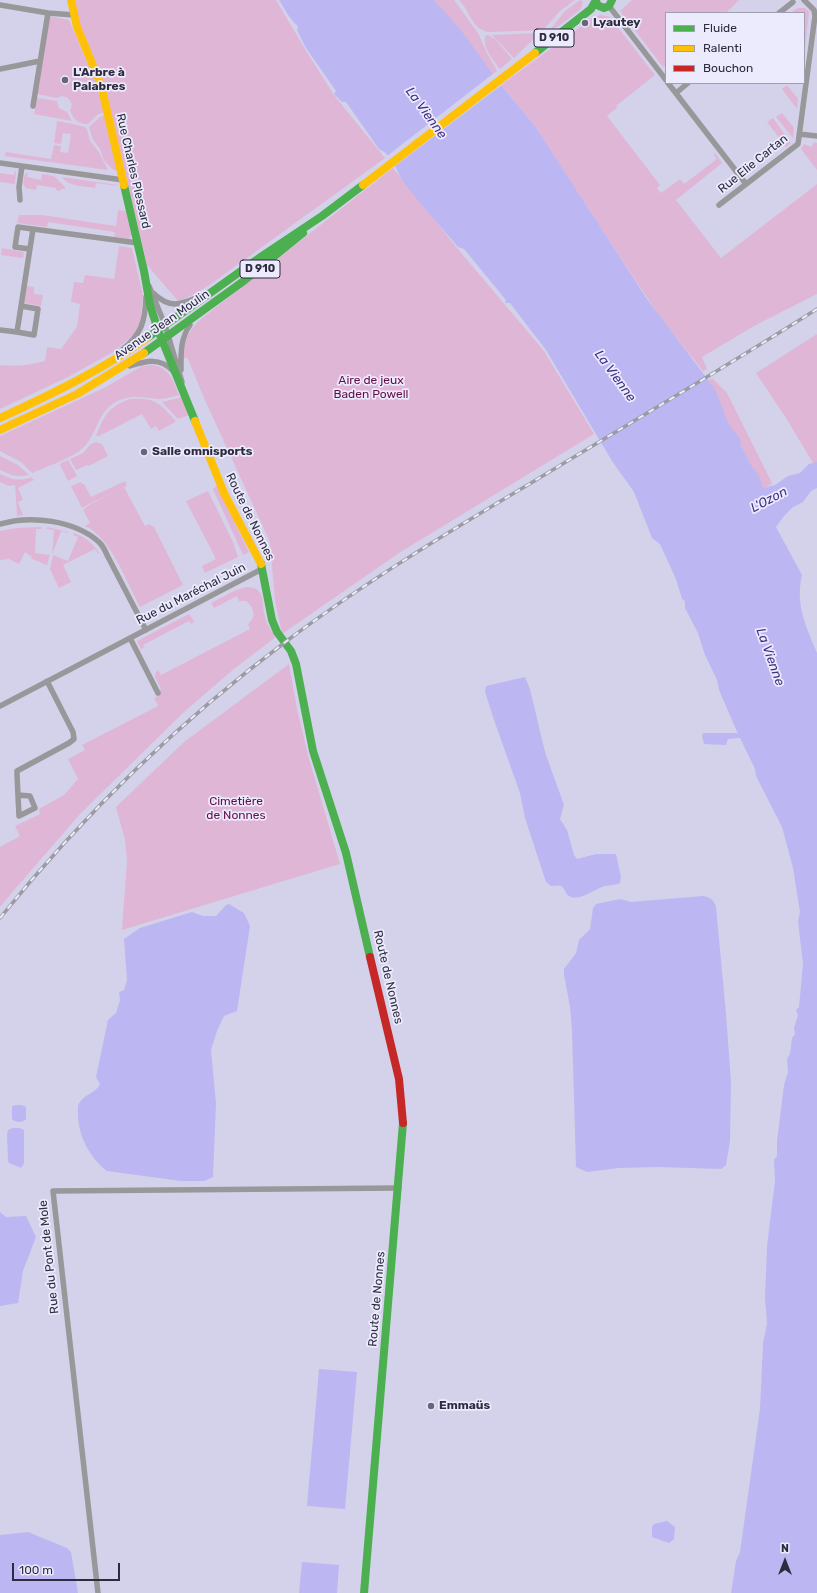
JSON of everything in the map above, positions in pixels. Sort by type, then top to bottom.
[{"type":"street","name":"Rue Charles Plessard","points":[[71,0],[74,15],[101,85],[138,243],[150,305],[158,330],[165,339]]},
{"type":"street","points":[[781,12],[792,1],[798,3],[804,0]]},
{"type":"street","name":"Rue Elie Cartan","points":[[719,205],[796,146],[799,134],[814,16],[814,10],[804,0]]},
{"type":"street","points":[[606,2],[665,79]]},
{"type":"street","name":"Avenue Jean Moulin","points":[[0,430],[76,394],[116,371],[165,339],[272,259],[322,216],[591,9],[606,2]]},
{"type":"street","points":[[0,5],[48,13],[74,15]]},
{"type":"street","points":[[33,106],[48,13]]},
{"type":"street","points":[[0,70],[40,61]]},
{"type":"street","points":[[669,84],[746,184]]},
{"type":"street","points":[[676,93],[687,84]]},
{"type":"street","points":[[799,134],[817,136]]},
{"type":"street","points":[[0,163],[123,180]]},
{"type":"street","points":[[20,200],[19,186],[22,166]]},
{"type":"street","name":"Avenue Jean Moulin","points":[[0,418],[41,399],[136,346],[284,240],[322,216]]},
{"type":"street","points":[[30,249],[15,247],[18,227],[138,243]]},
{"type":"street","points":[[17,332],[33,229]]},
{"type":"street","name":"Rue Charles Plessard","points":[[146,280],[165,325],[165,339]]},
{"type":"street","points":[[95,370],[133,341],[142,328],[145,312],[146,280]]},
{"type":"street","points":[[151,291],[161,300],[177,305],[211,292]]},
{"type":"street","points":[[0,330],[34,335],[38,309],[21,306]]},
{"type":"street","name":"Route de Nonnes","points":[[185,395],[182,378],[182,343],[187,329],[194,318]]},
{"type":"street","name":"Route de Nonnes","points":[[165,339],[182,378]]},
{"type":"street","name":"Route de Nonnes","points":[[165,339],[174,373],[185,395],[224,493],[256,553],[262,569],[272,620],[277,632],[291,651],[296,664],[313,751],[346,853],[399,1079],[403,1111],[399,1188],[364,1593]]},
{"type":"street","points":[[116,371],[142,362],[153,361],[164,364],[174,373]]},
{"type":"street","points":[[0,524],[22,520],[51,522],[80,530],[91,536],[100,543],[108,555],[146,630]]},
{"type":"street","name":"Rue du Maréchal Juin","points":[[0,706],[262,569]]},
{"type":"street","name":"Rue du Maréchal Juin","points":[[130,638],[158,693]]},
{"type":"street","points":[[18,795],[18,771],[74,739],[73,732],[47,681]]},
{"type":"street","name":"Rue du Pont de Mole","points":[[98,1593],[53,1191],[399,1188]]},
{"type":"green space","points":[[75,0],[276,0],[334,95],[385,158],[214,282],[196,293],[178,301],[147,265],[104,83],[76,15]]},
{"type":"green space","points":[[434,0],[454,0],[478,33],[497,71],[493,74]]},
{"type":"green space","points":[[459,0],[575,0],[560,11],[543,30],[489,32],[483,31],[475,24]]},
{"type":"green space","points":[[580,0],[583,2],[581,9],[559,26],[550,30],[564,12]]},
{"type":"green space","points":[[632,0],[739,0],[727,12],[665,12],[665,66],[663,67],[620,11]]},
{"type":"green space","points":[[798,8],[805,8],[809,12],[805,49],[805,12],[792,12]]},
{"type":"green space","points":[[601,15],[610,17],[655,75],[616,106],[617,108],[607,116],[660,185],[657,188],[661,193],[680,179],[684,184],[717,159],[714,155],[715,153],[722,163],[676,200],[721,258],[817,184],[817,294],[754,326],[702,357],[707,369],[703,371],[662,320],[535,126],[501,85],[594,17]]},
{"type":"green space","points":[[49,16],[69,20],[94,78],[104,112],[97,115],[88,124],[82,124],[75,119],[70,111],[72,104],[68,98],[62,96],[57,98],[37,94]]},
{"type":"green space","points":[[540,33],[514,58],[492,35]]},
{"type":"green space","points":[[486,35],[495,39],[512,59],[500,69],[492,58],[485,44]]},
{"type":"green space","points":[[787,85],[798,99],[797,109],[782,89]]},
{"type":"green space","points":[[37,98],[57,101],[59,108],[67,112],[72,121],[34,114]]},
{"type":"green space","points":[[782,113],[794,128],[793,138],[776,117]]},
{"type":"green space","points":[[104,115],[117,171],[112,169],[104,160],[100,149],[93,140],[89,127]]},
{"type":"green space","points":[[773,118],[791,143],[786,147],[767,122]]},
{"type":"green space","points":[[57,121],[85,127],[87,129],[90,141],[99,152],[108,170],[5,156],[6,152],[51,159],[54,145],[61,146],[60,152],[68,153],[71,134],[63,133],[61,144],[54,143]]},
{"type":"green space","points":[[814,142],[817,143],[817,170],[801,149],[804,144],[812,147]]},
{"type":"green space","name":"Aire de jeux Baden Powell","points":[[393,168],[457,248],[544,351],[594,434],[399,553],[282,634],[275,600],[270,542],[204,398],[187,357],[184,359],[185,342],[190,332],[201,319]]},
{"type":"green space","points":[[15,170],[15,184],[0,182],[0,173],[14,175]]},
{"type":"green space","points":[[28,172],[27,177],[41,180],[42,174],[54,176],[65,187],[65,189],[61,189],[60,191],[56,190],[56,188],[37,185],[36,190],[26,188],[23,184],[25,174]]},
{"type":"green space","points":[[62,177],[117,186],[96,183],[95,188],[82,186],[69,183]]},
{"type":"green space","points":[[118,210],[126,211],[131,234],[130,238],[128,239],[114,237],[115,232],[48,222],[47,227],[17,223],[19,215],[42,215],[116,226]]},
{"type":"green space","points":[[119,246],[132,248],[143,295],[140,324],[133,336],[113,352],[68,377],[0,409],[0,365],[12,366],[34,364],[45,361],[47,347],[61,349],[77,327],[80,304],[71,302],[74,282],[83,283],[85,275],[114,279]]},
{"type":"green space","points":[[2,248],[24,252],[23,258],[1,255]]},
{"type":"green space","points":[[27,286],[34,287],[34,294],[43,295],[41,306],[24,303]]},
{"type":"green space","points":[[817,334],[817,463],[813,463],[786,418],[756,373]]},
{"type":"green space","points":[[142,366],[158,366],[167,372],[173,380],[179,395],[161,399],[132,397],[116,402],[105,411],[92,436],[80,451],[60,462],[32,473],[21,462],[0,451],[0,436],[104,388]]},
{"type":"green space","points":[[712,378],[727,393],[772,483],[762,490],[737,436],[729,428],[708,381]]},
{"type":"green space","points":[[183,397],[189,415],[178,419],[162,402]]},
{"type":"green space","points":[[130,399],[146,399],[156,402],[175,420],[175,422],[159,431],[156,426],[151,429],[142,414],[99,436],[96,436],[108,412],[117,405]]},
{"type":"green space","points":[[96,442],[102,444],[108,456],[89,466],[87,465],[76,470],[70,459],[83,453],[91,444]]},
{"type":"green space","points":[[0,456],[18,465],[29,475],[14,476],[0,470]]},
{"type":"green space","points":[[68,460],[77,476],[68,481],[60,465]]},
{"type":"green space","points":[[0,474],[15,479],[31,477],[34,480],[18,488],[23,500],[18,502],[23,515],[17,516],[15,485],[9,486],[0,482]]},
{"type":"green space","points":[[125,481],[127,486],[82,508],[71,486],[81,482],[84,484],[91,497]]},
{"type":"green space","points":[[217,486],[249,552],[243,555],[213,489]]},
{"type":"green space","points":[[124,487],[145,526],[149,524],[154,527],[183,585],[140,607],[110,550],[94,531],[85,526],[90,523],[83,510],[89,505]]},
{"type":"green space","points":[[208,491],[233,542],[238,557],[205,573],[202,566],[216,559],[186,501]]},
{"type":"green space","points":[[42,527],[42,529],[36,529],[35,553],[50,555],[47,565],[32,559],[31,556],[25,552],[19,564],[9,559],[0,560],[0,531],[16,528]]},
{"type":"green space","points":[[47,527],[68,532],[61,531],[52,555],[54,530],[47,529]]},
{"type":"green space","points":[[74,533],[82,536],[94,546],[99,553],[98,554],[95,549],[63,565],[71,582],[59,588],[50,569],[53,555],[68,561],[78,537],[73,535]]},
{"type":"green space","points":[[246,587],[253,588],[260,593],[266,620],[276,637],[235,668],[184,712],[81,813],[0,907],[0,847],[20,836],[15,826],[40,814],[39,809],[64,795],[78,779],[68,759],[85,750],[82,745],[158,706],[154,698],[157,697],[155,693],[161,689],[155,677],[158,670],[161,675],[250,629],[248,624],[253,618],[253,610],[246,601],[239,601],[237,596],[214,608],[211,603],[236,590]]},
{"type":"green space","points":[[189,614],[194,621],[193,623],[191,624],[189,621],[143,645],[144,648],[141,649],[137,641]]},
{"type":"green space","name":"Cimetière de Nonnes","points":[[289,664],[297,709],[308,755],[340,864],[122,930],[127,861],[125,840],[116,807],[184,742]]},
{"type":"water","points":[[279,0],[434,0],[460,29],[501,85],[535,126],[647,299],[715,389],[729,425],[740,438],[741,445],[751,465],[759,476],[763,488],[775,485],[788,476],[800,473],[809,464],[817,462],[817,488],[811,491],[803,502],[793,507],[776,527],[802,575],[800,586],[801,606],[817,653],[817,1593],[731,1593],[736,1561],[740,1552],[760,1409],[763,1343],[767,1324],[765,1298],[767,1246],[775,1181],[774,1160],[777,1156],[777,1141],[784,1085],[788,1072],[787,1059],[790,1054],[792,1038],[795,1034],[794,1028],[798,1015],[796,1010],[799,1007],[803,964],[798,921],[800,912],[793,868],[782,827],[756,776],[755,769],[740,738],[728,739],[726,745],[704,744],[702,736],[703,733],[738,734],[719,690],[717,680],[705,655],[698,633],[685,608],[685,601],[682,599],[676,579],[660,544],[652,538],[634,492],[612,461],[546,350],[510,303],[505,303],[506,300],[464,249],[458,247],[410,191],[391,159],[379,149],[346,102],[342,102],[334,94],[336,91],[306,48],[297,30],[298,26],[290,18]]},
{"type":"water","points":[[525,677],[530,689],[545,752],[564,805],[560,819],[567,830],[574,855],[577,859],[596,854],[616,854],[621,877],[620,883],[601,887],[584,896],[575,898],[568,895],[563,887],[557,885],[551,886],[546,882],[525,818],[520,793],[485,692],[486,686]]},
{"type":"water","points":[[703,896],[712,900],[716,907],[726,1014],[731,1082],[730,1141],[726,1165],[721,1169],[658,1167],[619,1168],[587,1172],[576,1167],[572,1031],[564,969],[576,953],[579,940],[590,929],[593,908],[596,904],[620,899],[631,902]]},
{"type":"water","points":[[229,904],[244,913],[250,926],[237,1011],[224,1016],[211,1050],[216,1104],[213,1177],[204,1181],[181,1181],[107,1171],[95,1160],[86,1146],[80,1130],[78,1108],[82,1099],[96,1089],[100,1084],[96,1077],[108,1020],[116,1013],[120,1000],[119,992],[124,990],[127,980],[124,939],[140,928],[192,912],[203,916],[216,916],[226,905]]},
{"type":"water","points":[[16,1105],[26,1107],[26,1119],[21,1122],[17,1122],[12,1119],[12,1106]]},
{"type":"water","points":[[12,1128],[20,1128],[24,1130],[24,1163],[21,1168],[9,1163],[8,1161],[7,1135],[8,1130]]},
{"type":"water","points":[[0,1212],[6,1217],[26,1216],[36,1237],[23,1271],[18,1303],[0,1306]]},
{"type":"water","points":[[319,1369],[357,1372],[345,1509],[307,1506]]},
{"type":"water","points":[[667,1521],[675,1527],[674,1539],[669,1543],[652,1537],[652,1527],[654,1524]]},
{"type":"water","points":[[28,1532],[67,1548],[71,1552],[78,1593],[0,1593],[0,1535]]},
{"type":"water","points":[[302,1562],[339,1565],[337,1593],[299,1593]]},
{"type":"pier","points":[[494,73],[503,84],[394,167],[387,156]]},
{"type":"railway","points":[[0,918],[65,842],[135,770],[210,703],[288,640],[375,579],[435,541],[817,309]]},
{"type":"traffic: fast","points":[[596,0],[597,5],[604,8],[609,6],[612,0]]},
{"type":"traffic: fast","points":[[535,53],[591,9],[596,0]]},
{"type":"traffic: fast","points":[[124,185],[144,271],[150,305],[158,330],[195,421]]},
{"type":"traffic: fast","points":[[147,338],[262,256],[322,216],[363,185]]},
{"type":"traffic: fast","points":[[144,353],[245,280],[303,233]]},
{"type":"traffic: fast","points":[[261,564],[272,620],[277,632],[291,651],[296,664],[313,751],[346,853],[370,957]]},
{"type":"traffic: fast","points":[[364,1593],[403,1123]]},
{"type":"traffic: slow","points":[[71,0],[77,27],[101,85],[124,185]]},
{"type":"traffic: slow","points":[[363,185],[535,53]]},
{"type":"traffic: slow","points":[[0,418],[57,391],[94,371],[130,350],[147,338]]},
{"type":"traffic: slow","points":[[0,430],[77,394],[144,353]]},
{"type":"traffic: slow","points":[[195,421],[224,493],[261,564]]},
{"type":"traffic: jam","points":[[370,957],[399,1079],[403,1123]]},
{"type":"place","name":"Lyautey","points":[[585,23]]},
{"type":"place","name":"L'Arbre à Palabres","points":[[65,80]]},
{"type":"place","name":"Salle omnisports","points":[[144,452]]},
{"type":"place","name":"Emmaüs","points":[[431,1406]]},
{"type":"water label","name":"La Vienne","points":[[426,113]]},
{"type":"water label","name":"La Vienne","points":[[615,376]]},
{"type":"water label","name":"L'Ozon","points":[[769,500]]},
{"type":"water label","name":"La Vienne","points":[[770,657]]}]
